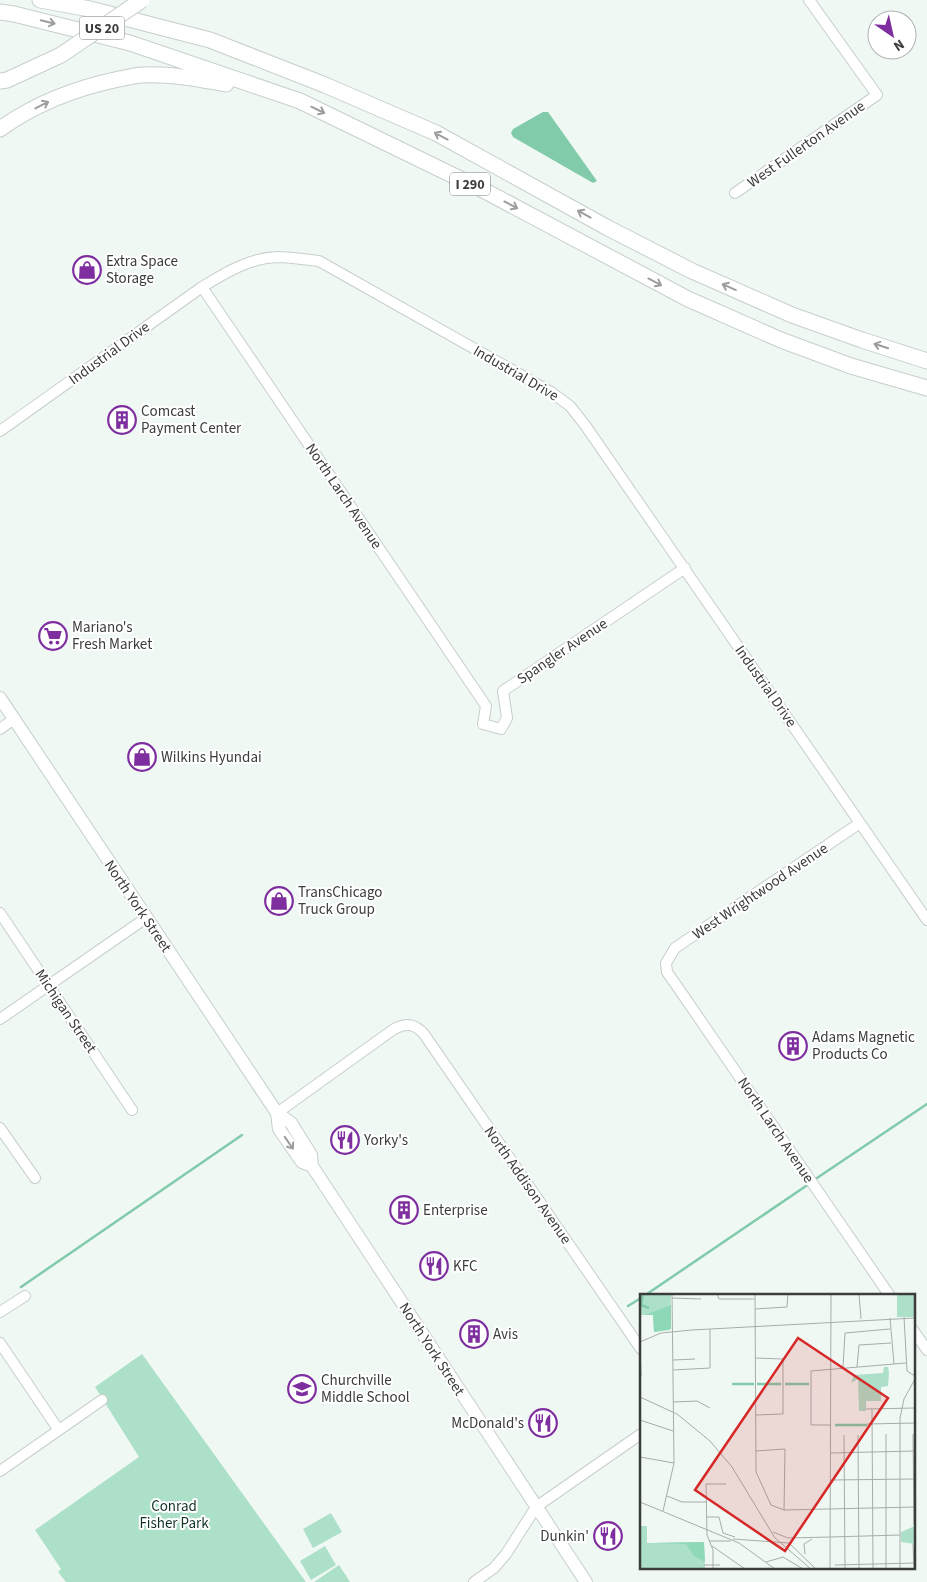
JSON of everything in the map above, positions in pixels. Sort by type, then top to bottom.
[{"type":"highway","name":"I 290","points":[[40,0],[90,9],[210,40],[325,85],[436,133],[608,228],[692,271],[792,315],[927,361]]},
{"type":"highway","name":"US 20","points":[[0,81],[7,80],[62,55],[142,0]]},
{"type":"highway","name":"I 290","points":[[0,12],[130,43],[300,101],[485,191],[688,299],[807,350],[851,366],[927,388]]},
{"type":"highway","points":[[0,130],[36,108],[66,93],[91,85],[142,74],[197,78],[300,101]]},
{"type":"main road","name":"North York Street","points":[[0,698],[277,1113],[291,1122],[311,1155],[312,1166],[586,1582]]},
{"type":"street","name":"West Fullerton Avenue","points":[[735,193],[877,95],[809,0]]},
{"type":"street","name":"Industrial Drive","points":[[0,432],[225,272],[245,264],[276,257],[319,261],[551,392],[570,406],[582,420],[685,568],[927,920]]},
{"type":"street","name":"North Larch Avenue","points":[[202,287],[486,706]]},
{"type":"street","name":"Spangler Avenue","points":[[486,706],[483,724],[501,729],[507,718],[503,691],[685,568]]},
{"type":"street","points":[[0,729],[14,719]]},
{"type":"street","name":"West Wrightwood Avenue","points":[[666,963],[675,948],[860,823]]},
{"type":"street","name":"Michigan Street","points":[[0,913],[132,1110]]},
{"type":"street","points":[[0,1019],[146,918]]},
{"type":"street","name":"North Larch Avenue","points":[[666,963],[667,972],[889,1294]]},
{"type":"street","name":"North Addison Avenue","points":[[277,1113],[394,1029],[401,1025],[412,1024],[424,1034],[640,1348]]},
{"type":"street","points":[[0,1128],[35,1178]]},
{"type":"street","points":[[0,1312],[25,1296]]},
{"type":"street","points":[[914,1331],[927,1350]]},
{"type":"street","points":[[0,1343],[58,1429]]},
{"type":"street","points":[[0,1470],[102,1400]]},
{"type":"street","points":[[474,1582],[494,1568],[506,1554],[536,1507],[640,1435]]},
{"type":"green space","name":"Conrad Fisher Park","points":[[142,1354],[306,1582],[66,1582],[58,1572],[61,1569],[35,1530],[139,1457],[95,1387]]},
{"type":"green space","points":[[331,1513],[342,1532],[313,1548],[303,1529]]},
{"type":"green space","points":[[325,1546],[336,1565],[311,1580],[300,1561]]},
{"type":"green space","points":[[339,1565],[350,1582],[314,1582]]},
{"type":"shaded area","points":[[543,112],[548,112],[597,181],[593,183],[513,137],[511,133],[513,129]]},
{"type":"waterway","points":[[817,1178],[927,1104]]},
{"type":"waterway","points":[[21,1287],[242,1135]]},
{"type":"waterway","points":[[647,1294],[806,1186]]},
{"type":"waterway","points":[[628,1306],[640,1299]]},
{"type":"place","name":"Extra Space Storage","points":[[87,270]]},
{"type":"place","name":"Comcast Payment Center","points":[[122,420]]},
{"type":"place","name":"Mariano's Fresh Market","points":[[53,636]]},
{"type":"place","name":"Wilkins Hyundai","points":[[142,757]]},
{"type":"place","name":"TransChicago Truck Group","points":[[279,901]]},
{"type":"place","name":"Adams Magnetic Products Co","points":[[793,1046]]},
{"type":"place","name":"Yorky's","points":[[345,1140]]},
{"type":"place","name":"Enterprise","points":[[404,1210]]},
{"type":"place","name":"KFC","points":[[434,1266]]},
{"type":"place","name":"Avis","points":[[474,1334]]},
{"type":"place","name":"Churchville Middle School","points":[[302,1389]]},
{"type":"place","name":"McDonald's","points":[[543,1423]]},
{"type":"place","name":"Dunkin'","points":[[608,1536]]}]
